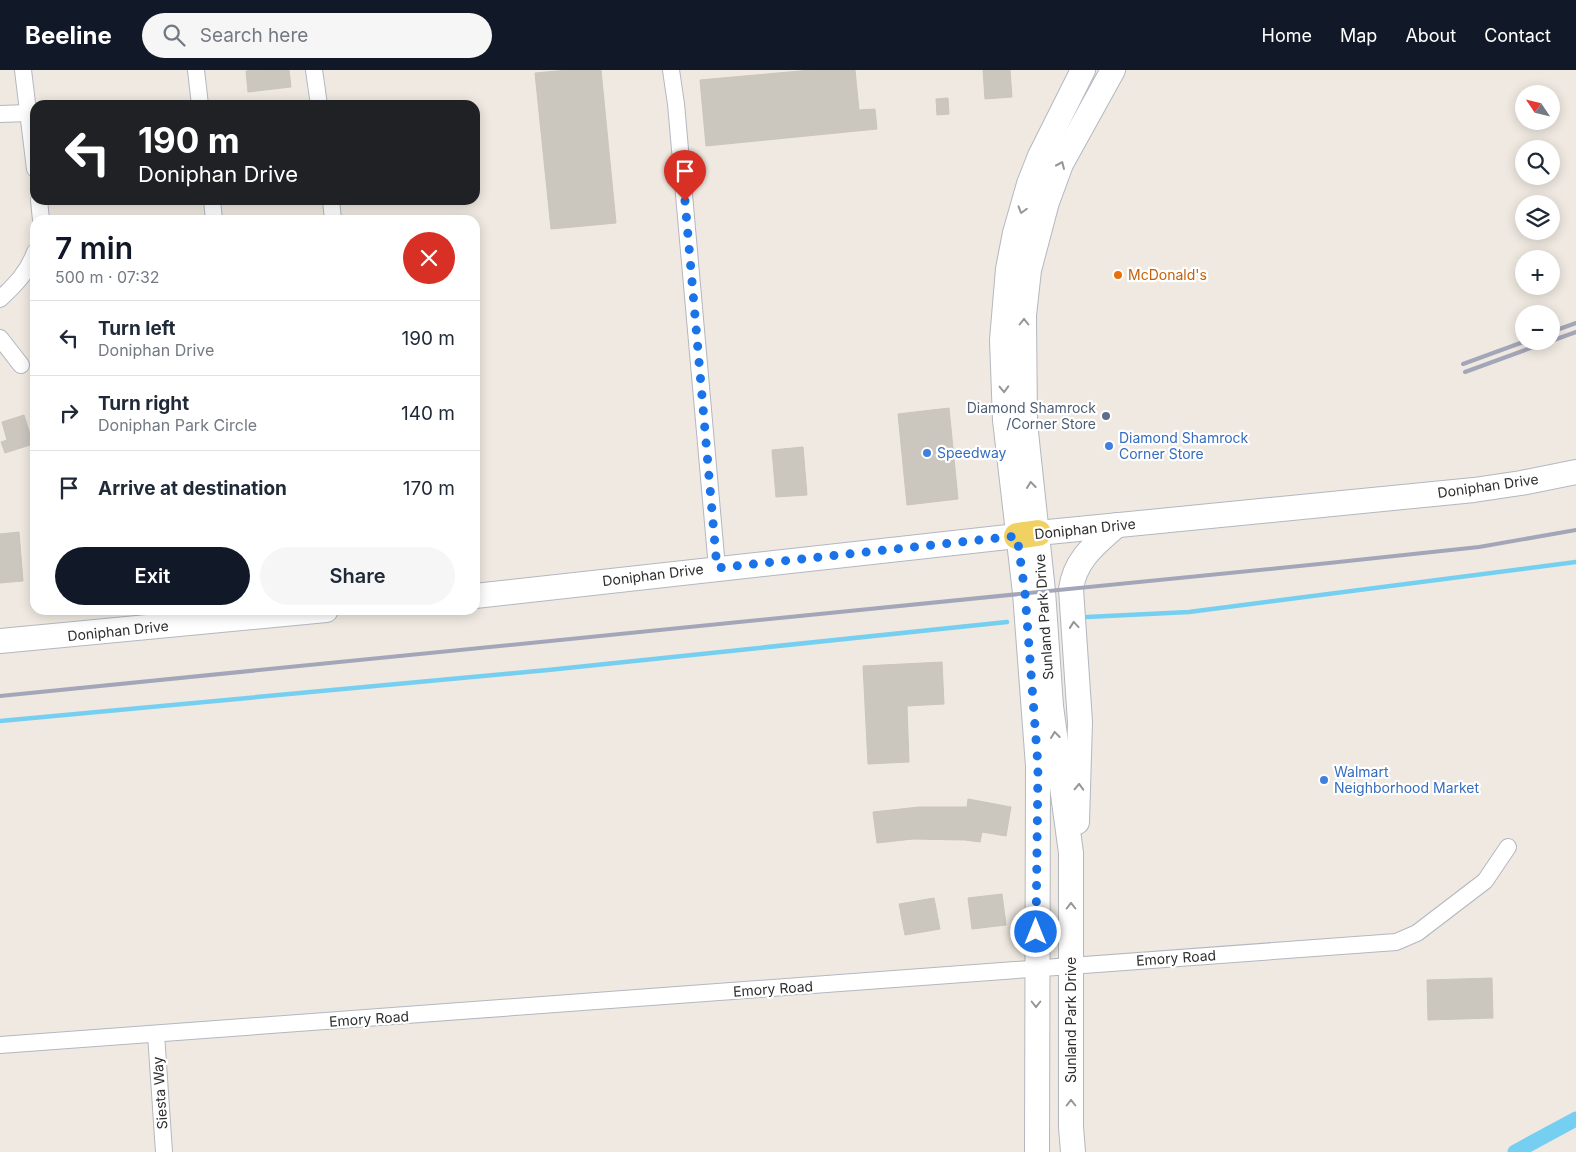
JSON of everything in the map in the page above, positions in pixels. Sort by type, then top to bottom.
[{"type":"main road","name":"Sunland Park Drive","points":[[1073,1152],[1071,1127],[1071,853],[1027,534],[1012,472],[1005,420],[1002,340],[1008,269],[1015,233],[1029,184],[1040,156],[1083,70]]},
{"type":"main road","name":"Sunland Park Drive","points":[[1037,1152],[1038,766],[1025,593],[1027,534],[1024,316],[1029,270],[1047,202],[1061,164],[1113,70]]},
{"type":"main road","name":"Doniphan Drive","points":[[480,595],[1027,534],[1474,490],[1576,472]]},
{"type":"main road","points":[[1071,853],[1077,830],[1080,722],[1071,589],[1073,577],[1082,558],[1117,525]]},
{"type":"main road","name":"Doniphan Drive","points":[[0,641],[273,615]]},
{"type":"street","points":[[23,70],[30,129]]},
{"type":"street","points":[[196,70],[199,100]]},
{"type":"street","points":[[314,70],[318,100]]},
{"type":"street","points":[[672,70],[717,568]]},
{"type":"street","points":[[0,114],[28,113]]},
{"type":"street","points":[[0,299],[19,281],[30,265]]},
{"type":"street","points":[[0,338],[21,365]]},
{"type":"street","name":"Emory Road","points":[[0,1045],[1396,942],[1417,933],[1486,881],[1508,847]]},
{"type":"street","name":"Siesta Way","points":[[156,1034],[164,1152]]},
{"type":"building","points":[[289,70],[291,87],[248,92],[246,71]]},
{"type":"building","points":[[601,70],[616,223],[551,229],[535,73]]},
{"type":"building","points":[[811,70],[855,70],[859,110],[875,109],[877,129],[706,146],[700,80]]},
{"type":"building","points":[[983,70],[1010,70],[1012,97],[985,99]]},
{"type":"building","points":[[948,98],[949,114],[937,115],[936,99]]},
{"type":"building","points":[[949,408],[958,499],[907,505],[898,414]]},
{"type":"building","points":[[24,415],[30,434],[30,445],[5,453],[1,442],[7,440],[2,422]]},
{"type":"building","points":[[803,447],[807,495],[776,497],[772,450]]},
{"type":"building","points":[[19,532],[23,581],[0,583],[0,534]]},
{"type":"building","points":[[942,662],[944,704],[907,706],[909,762],[868,764],[863,666]]},
{"type":"building","points":[[968,799],[1011,807],[1006,836],[982,832],[980,842],[913,839],[877,843],[873,812],[919,807],[967,807]]},
{"type":"building","points":[[1002,894],[1006,925],[972,929],[968,898]]},
{"type":"building","points":[[934,898],[940,929],[905,935],[899,904]]},
{"type":"building","points":[[1492,978],[1493,1018],[1428,1020],[1427,980]]},
{"type":"waterway","points":[[1087,617],[1189,612],[1576,562]]},
{"type":"waterway","points":[[0,721],[548,670],[1007,622]]},
{"type":"waterway","points":[[1515,1152],[1576,1119]]},
{"type":"railway","points":[[1560,329],[1576,323]]},
{"type":"railway","points":[[1560,338],[1576,332]]},
{"type":"railway","points":[[1463,364],[1515,345]]},
{"type":"railway","points":[[1465,372],[1525,350]]},
{"type":"railway","points":[[0,696],[1329,563],[1479,547],[1576,530]]},
{"type":"place","name":"McDonald's","points":[[1118,275]]},
{"type":"place","name":"Diamond Shamrock /Corner Store","points":[[1106,416]]},
{"type":"place","name":"Diamond Shamrock Corner Store","points":[[1109,446]]},
{"type":"place","name":"Speedway","points":[[927,453]]},
{"type":"place","name":"Walmart Neighborhood Market","points":[[1324,780]]},
{"type":"route","points":[[685,201],[717,568],[1017,536],[1025,593],[1038,766],[1036,932]]}]
